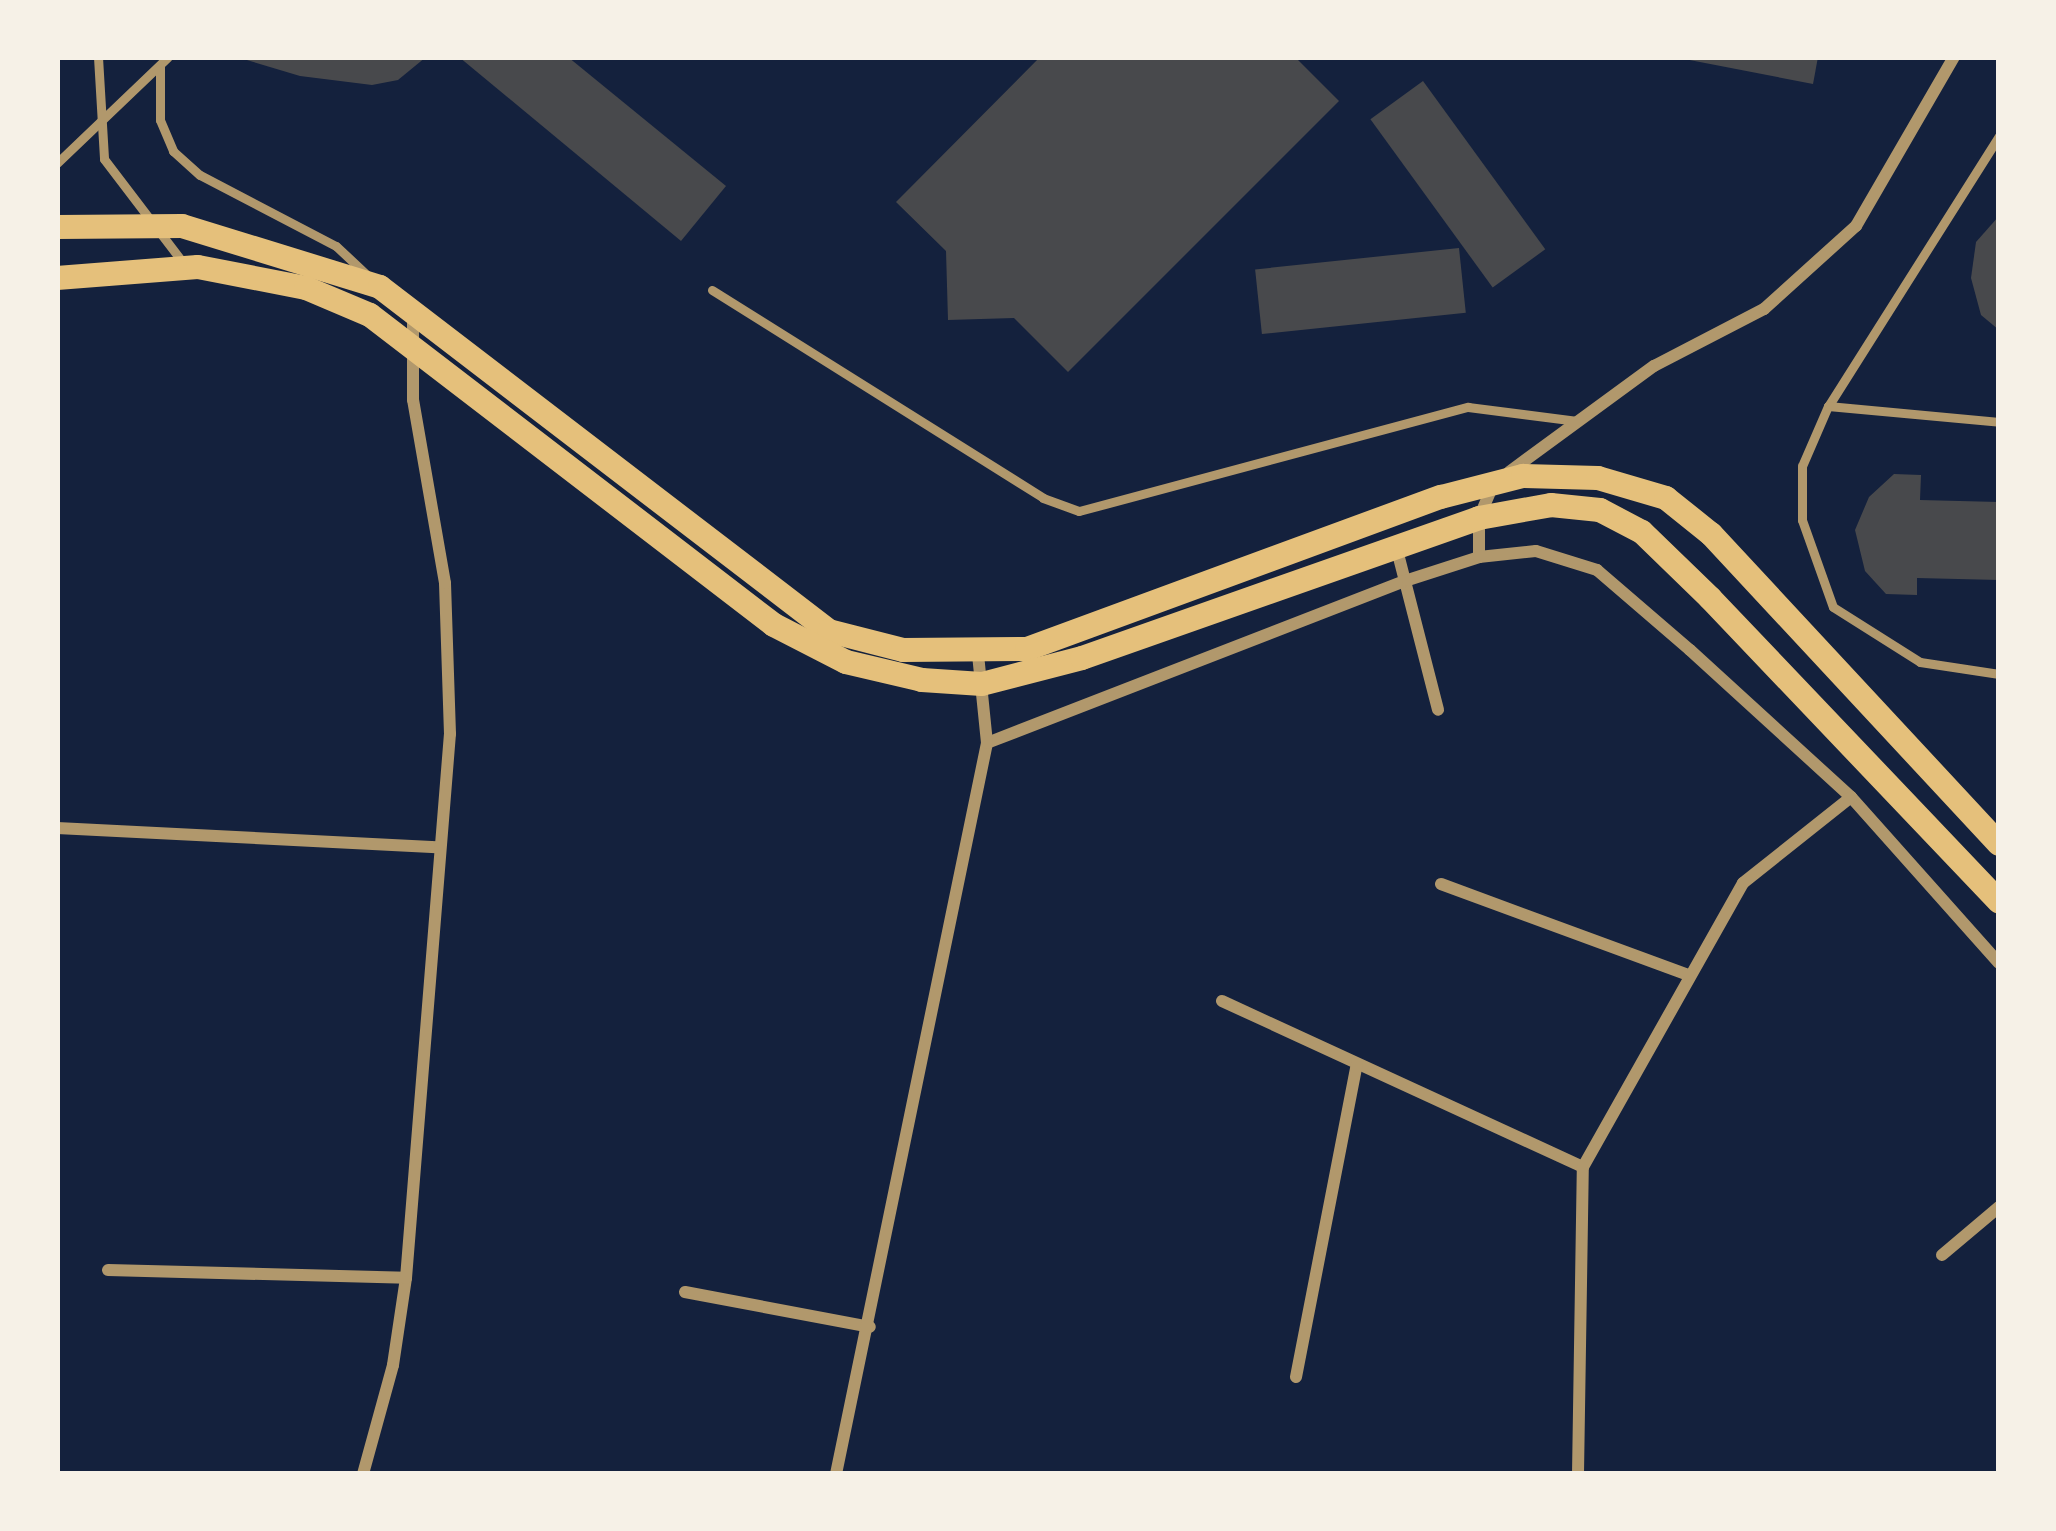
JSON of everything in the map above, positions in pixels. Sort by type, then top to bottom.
[{"type":"main road","points":[[57,227],[147,224],[279,250],[380,287],[414,307],[830,631],[903,650],[978,655],[1027,649],[1494,484],[1598,478],[1666,498],[1711,534],[1999,844]]},
{"type":"main road","points":[[57,278],[188,268],[306,288],[370,315],[774,626],[846,662],[982,684],[1082,658],[1479,518],[1551,505],[1600,510],[1642,532],[1710,598],[1999,902]]},
{"type":"street","points":[[1479,556],[1479,518],[1494,484],[1619,390],[1764,309],[1856,226],[1954,57]]},
{"type":"street","points":[[363,1474],[393,1365],[406,1278],[437,847],[450,734],[445,584],[410,345],[414,307]]},
{"type":"street","points":[[1396,545],[1438,710]]},
{"type":"street","points":[[987,742],[1408,580],[1479,556],[1536,551],[1597,570],[1851,797],[1999,963]]},
{"type":"street","points":[[836,1474],[870,1327],[987,742],[978,655]]},
{"type":"street","points":[[1578,1474],[1583,1167],[1686,974],[1742,883],[1851,797]]},
{"type":"street","points":[[57,828],[437,847]]},
{"type":"street","points":[[1441,884],[1686,974]]},
{"type":"street","points":[[1222,1001],[1583,1167]]},
{"type":"street","points":[[1296,1377],[1357,1064]]},
{"type":"street","points":[[1942,1255],[1999,1207]]},
{"type":"street","points":[[108,1270],[406,1278]]},
{"type":"street","points":[[685,1292],[870,1327]]},
{"type":"lane","points":[[98,57],[97,121],[104,159],[147,224],[188,268]]},
{"type":"lane","points":[[57,163],[164,61]]},
{"type":"lane","points":[[164,61],[160,121],[173,152],[200,175],[337,246],[380,287]]},
{"type":"lane","points":[[1999,136],[1995,151],[1828,406],[1802,466],[1802,520],[1833,607],[1920,662],[1999,674]]},
{"type":"lane","points":[[712,290],[1043,498],[1078,511],[1468,407],[1577,421]]},
{"type":"lane","points":[[1828,406],[1999,422]]},
{"type":"building","points":[[237,57],[426,57],[398,80],[372,85],[300,76]]},
{"type":"building","points":[[459,57],[568,57],[726,186],[681,241]]},
{"type":"building","points":[[1040,57],[1295,57],[1339,101],[1068,372],[1014,318],[948,320],[946,251],[896,202]]},
{"type":"building","points":[[1674,57],[1818,57],[1813,84]]},
{"type":"building","points":[[1423,81],[1545,249],[1493,287],[1370,119]]},
{"type":"building","points":[[1999,216],[1999,330],[1981,315],[1971,278],[1976,242]]},
{"type":"building","points":[[1459,248],[1466,313],[1262,334],[1255,269]]},
{"type":"building","points":[[1894,474],[1921,475],[1920,500],[1999,502],[1999,580],[1917,578],[1917,595],[1886,594],[1865,571],[1855,530],[1869,497]]}]
